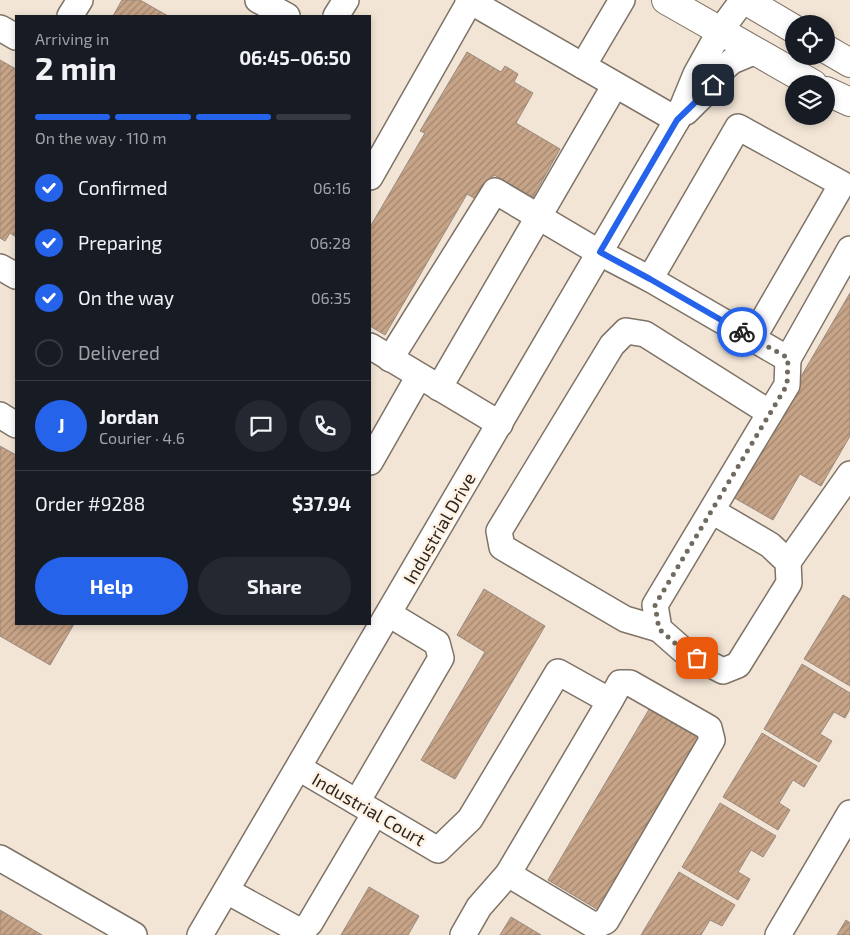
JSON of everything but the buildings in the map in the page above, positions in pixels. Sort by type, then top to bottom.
[{"type":"highway","points":[[666,0],[797,75]]},
{"type":"highway","points":[[744,0],[785,24]]},
{"type":"highway","points":[[835,54],[850,63]]},
{"type":"highway","points":[[835,95],[850,102]]},
{"type":"street","points":[[71,15],[80,0]]},
{"type":"street","points":[[258,0],[285,15]]},
{"type":"street","points":[[337,15],[346,0]]},
{"type":"street","points":[[583,66],[622,0]]},
{"type":"street","name":"Industrial Drive","points":[[200,935],[677,120],[696,74],[720,31],[744,0]]},
{"type":"street","points":[[371,175],[469,1],[677,120]]},
{"type":"street","points":[[0,28],[15,36]]},
{"type":"street","name":"Industrial Drive","points":[[677,120],[713,85],[723,69],[732,62],[756,51]]},
{"type":"street","points":[[371,461],[429,382],[538,218],[615,85]]},
{"type":"street","points":[[650,279],[738,127],[842,184],[753,338]]},
{"type":"street","points":[[500,424],[380,352],[495,191],[538,218],[650,279],[788,358]]},
{"type":"street","points":[[659,629],[655,605],[787,385],[788,358],[850,248]]},
{"type":"street","points":[[0,267],[15,275]]},
{"type":"street","points":[[770,413],[644,334],[626,331],[612,345],[499,531],[502,547],[625,619],[659,629],[684,651],[723,671],[738,665],[789,583],[788,562],[850,474]]},
{"type":"street","points":[[0,415],[15,424]]},
{"type":"street","points":[[712,511],[770,546],[788,562]]},
{"type":"street","points":[[226,890],[296,930],[304,929],[310,923],[441,658],[438,643],[389,614]]},
{"type":"street","name":"Industrial Court","points":[[299,768],[438,850],[470,819],[558,672],[610,701]]},
{"type":"street","points":[[463,935],[479,907],[508,874],[620,683],[630,683],[708,728],[712,740],[606,921],[593,931],[508,874]]},
{"type":"street","points":[[778,935],[850,813]]},
{"type":"street","points":[[0,858],[134,935]]},
{"type":"way so far","points":[[697,658],[684,651],[659,629],[655,605],[787,385],[788,358],[742,332]]},
{"type":"route","points":[[713,85],[677,120],[600,252],[742,332]]}]
